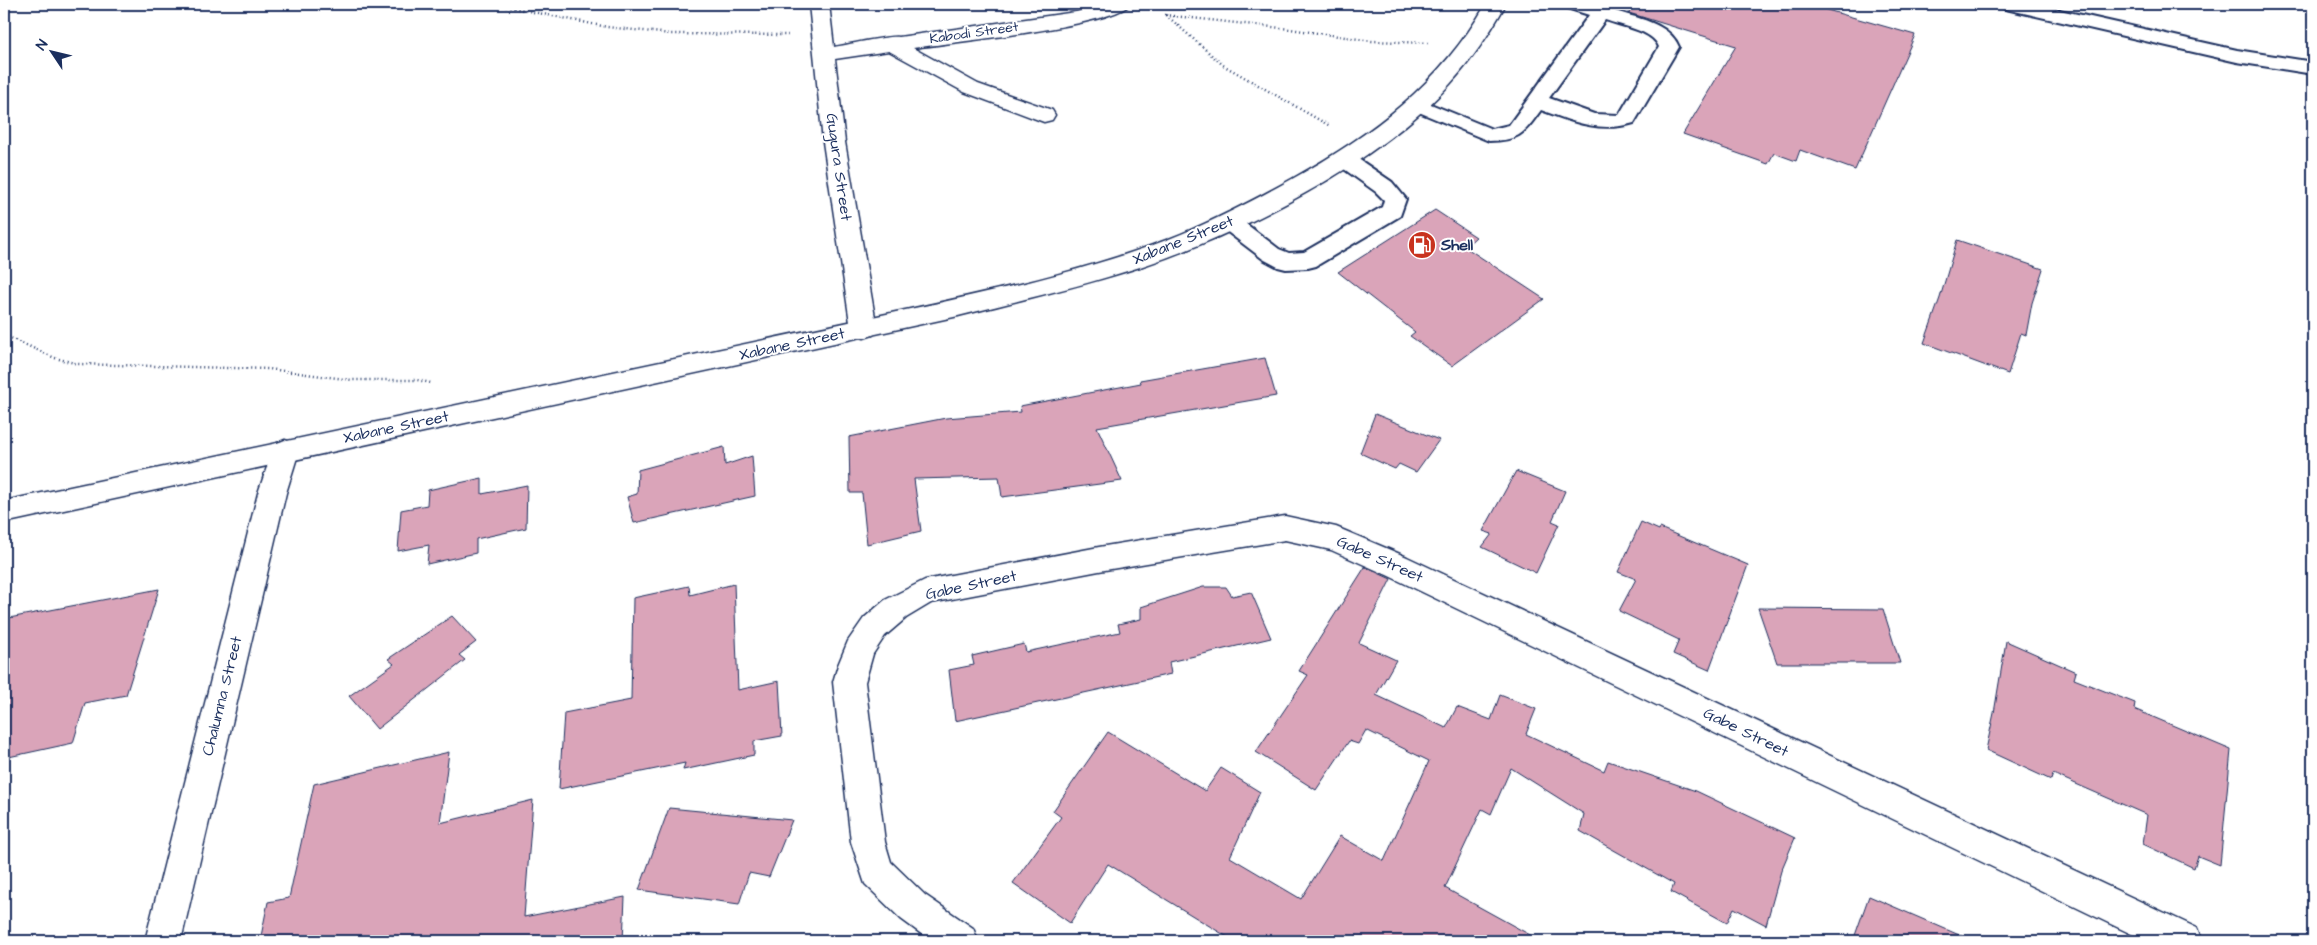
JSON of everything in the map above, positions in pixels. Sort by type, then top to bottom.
[{"type":"street","name":"Gugura Street","points":[[818,4],[834,142],[864,329]]},
{"type":"street","name":"Kabodi Street","points":[[824,45],[893,43],[1078,18],[1111,9],[1120,4]]},
{"type":"street","name":"Xabane Street","points":[[4,512],[864,329],[1031,289],[1158,252],[1255,210],[1364,146],[1435,86],[1472,44],[1496,4]]},
{"type":"street","points":[[893,43],[971,88],[1044,115]]},
{"type":"street","name":"Chalumna Street","points":[[162,941],[272,493],[285,451]]},
{"type":"street","name":"Gabe Street","points":[[960,941],[929,921],[877,872],[868,842],[849,682],[854,659],[867,634],[903,604],[925,592],[1099,559],[1285,528],[1336,539],[1397,566],[2184,941]]},
{"type":"lane","points":[[1537,102],[1603,123],[1617,123],[1627,119],[1669,48],[1666,39],[1656,32],[1604,8],[1574,4]]},
{"type":"lane","points":[[2010,4],[2237,56],[2313,68]]},
{"type":"lane","points":[[1416,104],[1489,135],[1501,135],[1516,130],[1604,8]]},
{"type":"lane","points":[[1229,222],[1271,254],[1286,261],[1308,260],[1392,211],[1395,199],[1384,187],[1344,159]]},
{"type":"path","points":[[494,4],[607,28],[824,45]]},
{"type":"path","points":[[1364,146],[1223,65],[1165,15],[1290,29],[1372,41],[1472,44]]},
{"type":"path","points":[[4,335],[55,358],[78,364],[269,369],[352,380],[417,380],[433,384]]},
{"type":"building","points":[[1631,4],[1806,4],[1915,35],[1855,170],[1800,150],[1796,161],[1774,153],[1768,164],[1683,134],[1736,46],[1629,13]]},
{"type":"building","points":[[1435,210],[1476,237],[1465,247],[1544,299],[1452,366],[1410,336],[1415,332],[1338,272]]},
{"type":"building","points":[[1957,240],[2043,269],[2032,303],[2026,335],[2021,333],[2008,374],[1924,343],[1940,298]]},
{"type":"building","points":[[1265,358],[1276,396],[1097,427],[1122,481],[1002,497],[999,477],[914,479],[921,531],[867,544],[862,493],[850,493],[849,437],[946,418],[1021,412],[1020,406],[1141,383],[1140,380]]},
{"type":"building","points":[[1375,414],[1439,440],[1416,472],[1399,464],[1395,469],[1360,453]]},
{"type":"building","points":[[724,447],[725,465],[752,456],[755,496],[634,523],[627,497],[637,494],[638,470]]},
{"type":"building","points":[[1516,471],[1565,491],[1552,521],[1559,524],[1536,573],[1482,547],[1492,534],[1483,531]]},
{"type":"building","points":[[482,478],[482,494],[527,485],[526,528],[476,539],[476,553],[427,564],[429,545],[398,551],[401,510],[427,505],[428,490]]},
{"type":"building","points":[[1641,522],[1659,530],[1660,528],[1748,565],[1709,670],[1673,654],[1679,640],[1619,611],[1636,579],[1618,572]]},
{"type":"building","points":[[1365,567],[1391,579],[1359,643],[1396,660],[1376,695],[1446,728],[1457,707],[1491,720],[1500,695],[1536,709],[1526,734],[1604,771],[1608,761],[1696,791],[1795,838],[1781,871],[1766,925],[1734,908],[1727,923],[1671,892],[1674,884],[1580,831],[1584,814],[1511,768],[1491,814],[1482,809],[1445,888],[1541,941],[1234,941],[1108,864],[1070,923],[1013,883],[1061,817],[1053,811],[1108,732],[1205,791],[1221,768],[1260,792],[1230,857],[1301,899],[1340,836],[1384,861],[1429,761],[1366,730],[1358,744],[1349,741],[1316,790],[1256,752],[1308,675],[1299,671]]},
{"type":"building","points":[[734,584],[738,690],[779,681],[782,736],[754,741],[754,755],[683,770],[685,763],[559,789],[564,713],[631,700],[633,598],[689,586],[690,595]]},
{"type":"building","points":[[1203,587],[1226,587],[1232,596],[1251,592],[1271,638],[1169,662],[1171,674],[955,721],[949,670],[974,665],[972,656],[1024,644],[1026,652],[1120,632],[1118,624],[1141,619],[1141,607]]},
{"type":"building","points":[[159,589],[126,695],[85,703],[73,743],[4,758],[4,619]]},
{"type":"building","points":[[1758,608],[1883,609],[1900,663],[1777,663]]},
{"type":"building","points":[[452,616],[476,642],[459,655],[465,660],[377,729],[349,696],[394,664],[388,659]]},
{"type":"building","points":[[2006,641],[2076,672],[2074,679],[2135,703],[2134,709],[2231,750],[2220,865],[2198,856],[2194,868],[2143,844],[2147,815],[2053,774],[2051,780],[1986,750]]},
{"type":"building","points":[[449,752],[440,823],[533,800],[524,917],[625,897],[623,941],[260,941],[268,902],[289,898],[314,784]]},
{"type":"building","points":[[669,808],[792,820],[769,877],[749,873],[739,904],[639,890]]},
{"type":"building","points":[[1869,896],[1973,941],[1853,941]]},
{"type":"place","name":"Shell","points":[[1422,245]]}]
